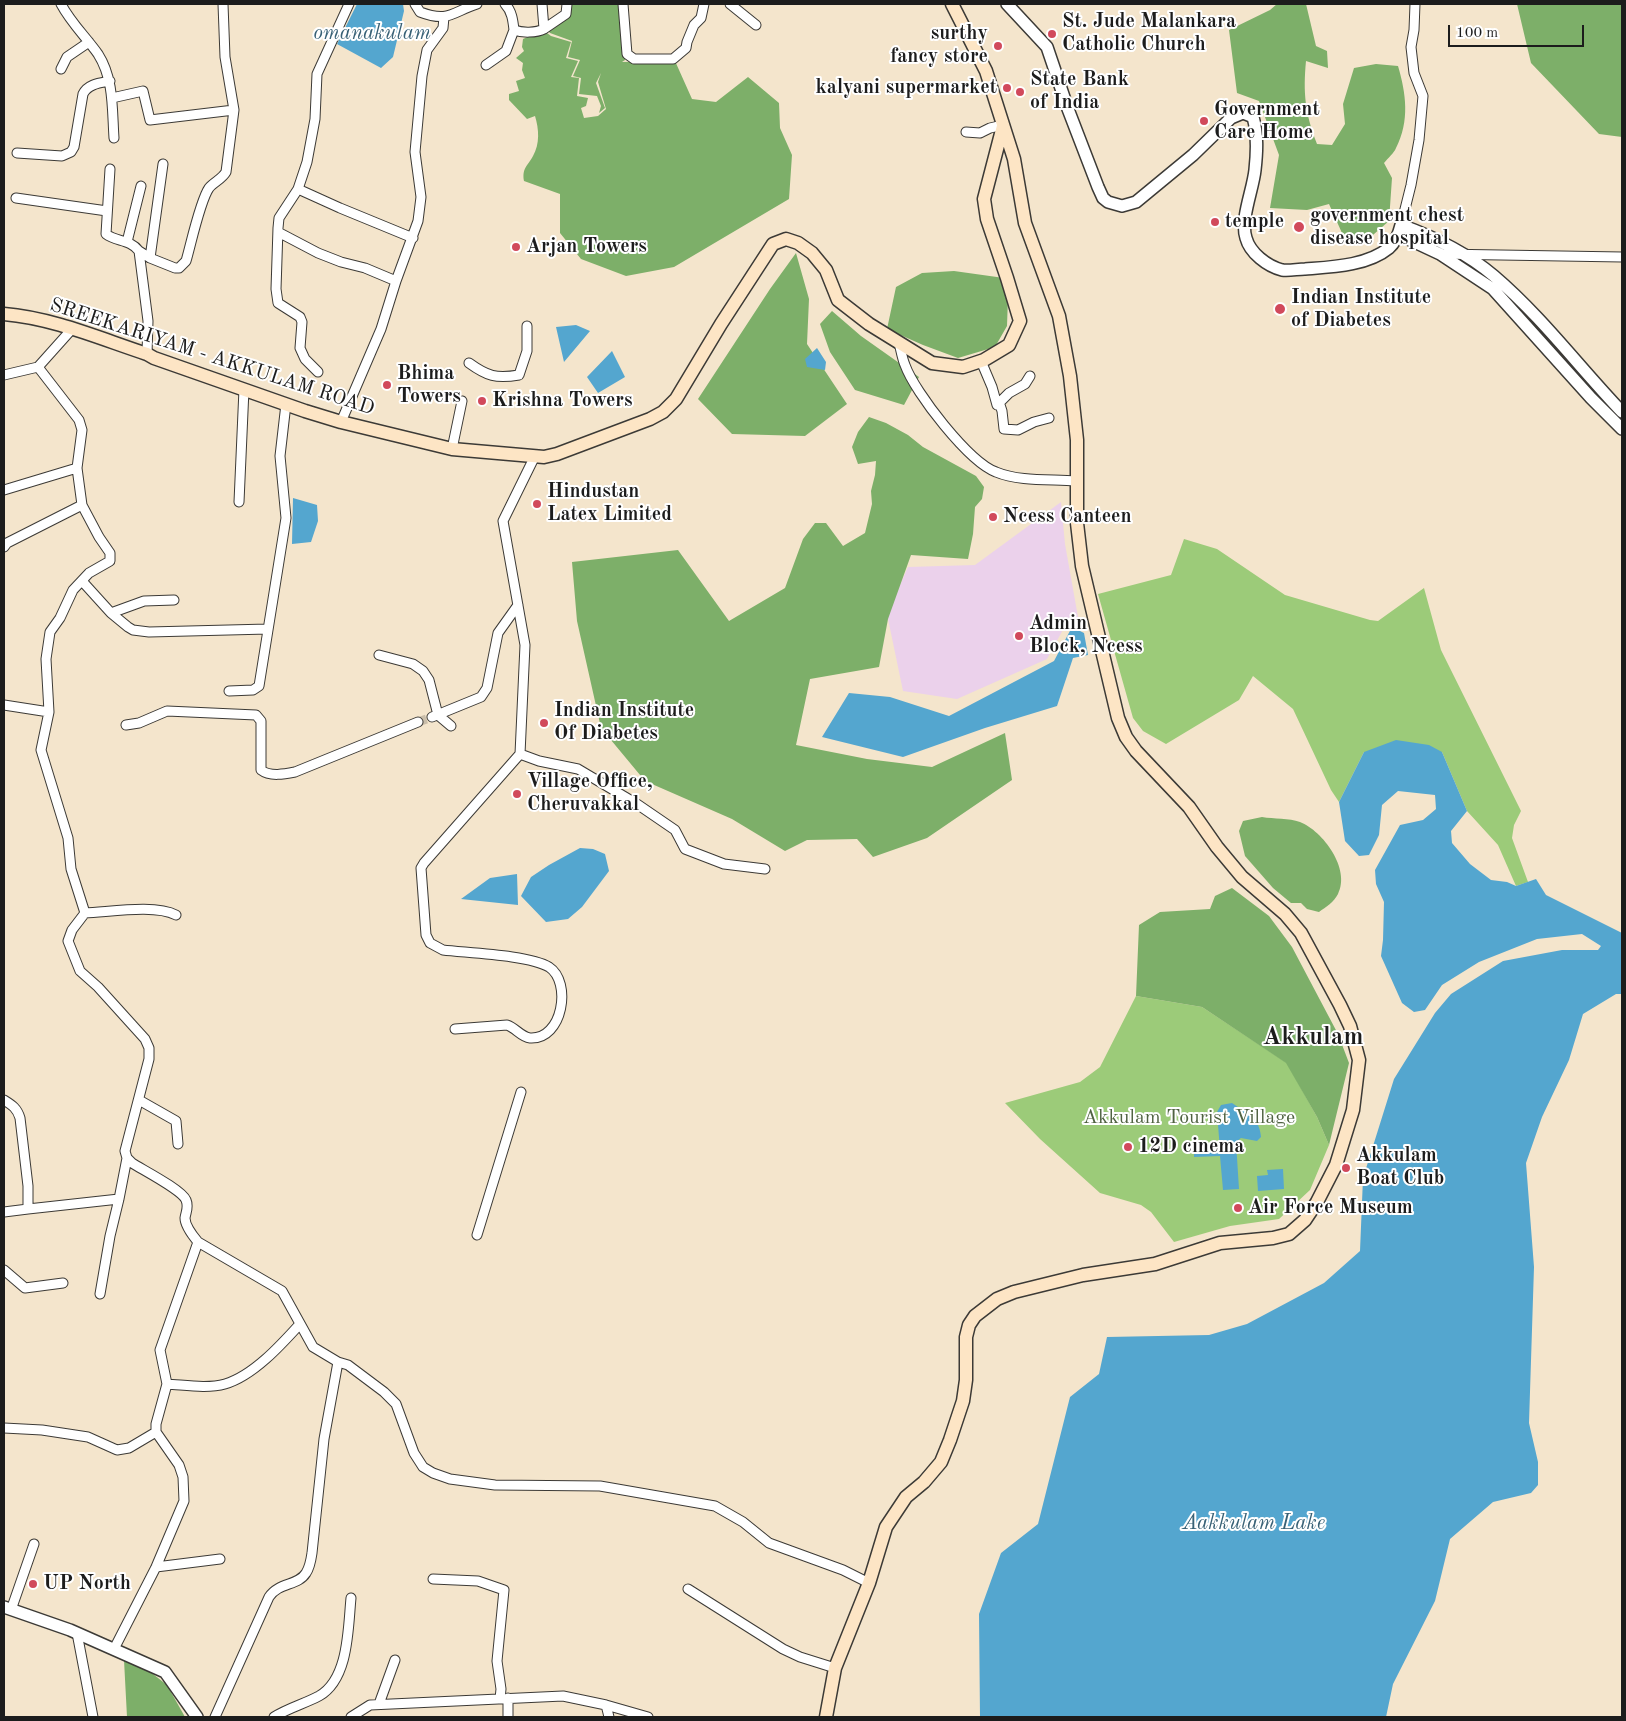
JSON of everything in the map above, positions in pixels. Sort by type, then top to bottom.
[{"type":"main road","points":[[826,1717],[835,1668],[869,1583],[886,1527],[906,1497],[924,1482],[941,1462],[950,1440],[963,1401],[966,1380],[966,1337],[969,1325],[975,1316],[996,1299],[1014,1292],[1084,1275],[1155,1264],[1220,1243],[1273,1238],[1289,1234],[1305,1220],[1317,1202],[1336,1165],[1353,1110],[1359,1060],[1350,1026],[1301,933],[1285,914],[1242,877],[1217,847],[1189,807],[1136,751],[1126,737],[1118,718],[1082,566],[1077,523],[1077,440],[1064,336],[1059,316],[1026,223],[1014,158],[986,71],[952,4]]},
{"type":"main road","name":"SREEKARIYAM - AKKULAM ROAD","points":[[4,314],[24,316],[72,329],[341,422],[452,449],[534,458],[557,454],[650,419],[663,412],[676,399],[721,324],[773,244],[786,239],[798,243],[812,253],[826,270],[838,300],[869,324],[932,363],[963,367],[981,361],[1009,345],[1020,321],[1008,278],[987,219],[984,199],[1003,125]]},
{"type":"street","points":[[61,4],[99,56],[110,81],[114,138]]},
{"type":"street","points":[[110,169],[106,234],[111,238],[133,244],[139,251],[150,258],[179,268],[186,261],[209,189],[226,172],[234,110],[226,57],[223,4]]},
{"type":"street","points":[[318,372],[305,359],[300,348],[302,322],[300,317],[278,303],[276,289],[279,218],[298,189],[311,146],[315,119],[317,74],[349,4]]},
{"type":"street","points":[[415,4],[420,12],[444,17],[456,14],[477,4]]},
{"type":"street","points":[[486,66],[506,51],[514,30],[509,7],[505,4]]},
{"type":"street","points":[[542,4],[544,29]]},
{"type":"street","points":[[514,30],[540,31],[566,14],[567,4]]},
{"type":"street","points":[[623,4],[627,54],[634,59],[673,58],[676,56],[686,48],[694,25],[701,18],[704,4]]},
{"type":"street","points":[[730,4],[756,25]]},
{"type":"street","points":[[1007,4],[1047,47],[1098,187],[1103,198],[1108,202],[1122,206],[1136,202],[1193,155],[1231,118],[1243,113],[1252,117],[1257,132],[1255,171],[1244,229],[1246,240],[1258,257],[1266,264],[1283,270],[1336,267],[1367,259],[1389,248],[1398,237],[1411,185],[1423,96],[1414,73],[1411,47],[1415,4]]},
{"type":"street","points":[[341,422],[382,329],[396,281],[418,222],[421,197],[415,152],[422,76],[426,50],[443,28],[444,17]]},
{"type":"street","points":[[60,69],[67,57],[89,42]]},
{"type":"street","points":[[17,154],[62,156],[71,152],[74,147],[85,89],[110,81]]},
{"type":"street","points":[[112,98],[143,91],[150,120],[234,110]]},
{"type":"street","points":[[966,132],[980,133],[1003,125]]},
{"type":"street","points":[[150,258],[163,164]]},
{"type":"street","points":[[127,242],[140,186]]},
{"type":"street","points":[[298,189],[413,238]]},
{"type":"street","points":[[16,198],[107,211]]},
{"type":"street","points":[[1402,225],[1425,234],[1462,254],[1493,275],[1537,316],[1622,412]]},
{"type":"street","points":[[278,232],[318,253],[341,262],[365,268],[396,281]]},
{"type":"street","points":[[1398,237],[1408,239],[1440,254],[1493,290],[1591,398],[1622,429]]},
{"type":"street","points":[[139,251],[148,321],[147,354]]},
{"type":"street","points":[[1440,254],[1622,257]]},
{"type":"street","points":[[470,363],[484,374],[507,377],[519,375],[527,351],[526,326]]},
{"type":"street","points":[[4,375],[38,367],[72,329]]},
{"type":"street","points":[[899,343],[905,366],[926,402],[955,439],[980,464],[995,472],[1010,476],[1076,481]]},
{"type":"street","points":[[981,361],[997,404],[999,402],[1002,410],[1004,429],[1018,430],[1034,422],[1049,418]]},
{"type":"street","points":[[38,367],[79,420],[82,430],[77,468],[82,505],[110,553],[110,562],[90,573],[73,590],[60,618],[50,632],[46,659],[49,712],[41,750],[68,838],[71,869],[85,913]]},
{"type":"street","points":[[999,402],[1009,393],[1025,384],[1030,376]]},
{"type":"street","points":[[239,502],[244,389]]},
{"type":"street","points":[[452,449],[462,401]]},
{"type":"street","points":[[229,691],[247,691],[257,688],[286,518],[280,456],[286,404]]},
{"type":"street","points":[[455,1029],[507,1025],[514,1027],[522,1035],[532,1038],[547,1034],[559,1018],[562,998],[559,983],[550,968],[534,961],[443,950],[430,943],[426,935],[421,868],[520,754],[525,646],[503,521],[534,458]]},
{"type":"street","points":[[4,490],[77,468]]},
{"type":"street","points":[[4,546],[82,505]]},
{"type":"street","points":[[82,581],[111,613],[128,628],[141,632],[268,629]]},
{"type":"street","points":[[111,613],[144,601],[174,600]]},
{"type":"street","points":[[435,716],[484,694],[487,688],[498,633],[518,604]]},
{"type":"street","points":[[379,655],[413,664],[423,671],[429,680],[435,716]]},
{"type":"street","points":[[4,704],[49,712]]},
{"type":"street","points":[[126,726],[139,723],[167,711],[258,716],[261,721],[261,770],[265,773],[283,775],[295,772],[418,722]]},
{"type":"street","points":[[435,716],[452,726]]},
{"type":"street","points":[[520,754],[539,761],[578,769],[637,804],[675,830],[686,849],[724,864],[765,869]]},
{"type":"street","points":[[100,1294],[127,1158],[126,1151],[149,1059],[149,1048],[140,1032],[98,987],[80,971],[75,963],[68,941],[72,930],[85,913],[148,908],[176,914]]},
{"type":"street","points":[[477,1235],[521,1092]]},
{"type":"street","points":[[4,1100],[15,1107],[20,1118],[28,1186],[28,1208]]},
{"type":"street","points":[[139,1100],[176,1121],[178,1144]]},
{"type":"street","points":[[127,1158],[185,1197],[188,1206],[185,1220],[198,1242],[282,1291],[313,1347],[338,1362],[348,1365],[384,1392],[396,1404],[414,1453],[423,1467],[433,1474],[450,1479],[495,1485],[600,1486],[715,1506],[743,1522],[769,1543],[843,1570],[869,1583]]},
{"type":"street","points":[[4,1212],[119,1199]]},
{"type":"street","points":[[114,1649],[156,1567],[184,1501],[184,1477],[179,1465],[156,1432],[156,1424],[167,1384],[160,1350],[198,1242]]},
{"type":"street","points":[[4,1270],[25,1288],[63,1283]]},
{"type":"street","points":[[167,1384],[204,1385],[225,1384],[232,1381],[247,1374],[284,1342],[300,1324]]},
{"type":"street","points":[[215,1717],[269,1597],[276,1589],[301,1579],[309,1567],[326,1430],[338,1362]]},
{"type":"street","points":[[4,1428],[42,1430],[88,1437],[117,1450],[129,1448],[156,1432]]},
{"type":"street","points":[[34,1544],[8,1609],[77,1633],[164,1672],[197,1717]]},
{"type":"street","points":[[156,1567],[220,1559]]},
{"type":"street","points":[[433,1579],[478,1581],[504,1590],[497,1661],[508,1717]]},
{"type":"street","points":[[688,1589],[783,1649],[800,1657],[835,1668]]},
{"type":"street","points":[[274,1717],[330,1689],[338,1676],[347,1645],[351,1598]]},
{"type":"street","points":[[77,1633],[93,1717]]},
{"type":"street","points":[[379,1704],[395,1660]]},
{"type":"street","points":[[351,1717],[370,1705],[379,1704],[563,1696],[606,1704],[648,1717]]},
{"type":"street","points":[[606,1704],[609,1717]]},
{"type":"shaded area","points":[[1061,502],[1065,544],[1078,617],[1065,626],[1047,659],[957,699],[903,691],[887,614],[908,567],[975,565]]},
{"type":"green space","points":[[570,4],[621,4],[625,60],[622,62],[675,61],[692,99],[716,102],[748,77],[779,103],[780,128],[792,155],[789,199],[674,267],[626,276],[581,259],[560,233],[560,194],[524,181],[524,170],[537,147],[537,126],[535,116],[527,119],[509,100],[509,94],[519,91],[516,81],[525,78],[522,70],[523,63],[516,58],[524,51],[522,47],[523,39],[543,30],[551,36],[571,42],[566,58],[578,61],[571,77],[579,78],[577,96],[588,98],[586,106],[581,108],[584,118],[598,116],[606,109],[598,82],[601,73],[596,83],[605,108],[599,113],[601,106],[597,96],[579,94],[581,78],[573,76],[580,60],[568,57],[572,41],[550,33],[546,29]]},
{"type":"green space","points":[[1277,4],[1306,4],[1316,46],[1327,51],[1328,68],[1306,61],[1306,103],[1317,144],[1332,145],[1345,124],[1343,104],[1354,68],[1376,64],[1398,66],[1405,97],[1405,117],[1396,148],[1384,163],[1392,178],[1389,221],[1366,241],[1346,242],[1329,204],[1307,210],[1270,208],[1279,155],[1259,101],[1237,93],[1229,30],[1270,10]]},
{"type":"green space","points":[[1517,4],[1622,4],[1622,137],[1599,134],[1531,63]]},
{"type":"green space","points":[[796,253],[809,299],[807,344],[847,404],[805,436],[732,434],[698,399],[770,289]]},
{"type":"green space","points":[[954,271],[1004,278],[1008,297],[1007,326],[995,347],[958,358],[887,329],[896,287],[922,273]]},
{"type":"green space","points":[[832,311],[861,336],[919,377],[904,405],[855,390],[830,352],[820,324]]},
{"type":"green space","points":[[869,417],[886,423],[908,435],[923,447],[976,476],[984,487],[982,499],[975,507],[973,534],[968,559],[911,555],[888,619],[879,667],[810,679],[796,745],[867,759],[932,767],[1005,733],[1012,780],[927,838],[873,857],[857,839],[807,840],[785,851],[732,819],[645,781],[601,728],[577,621],[572,562],[678,550],[729,621],[785,588],[803,539],[815,523],[826,523],[843,546],[865,533],[872,504],[871,491],[876,461],[858,464],[852,447],[858,432]]},
{"type":"green space","points":[[1184,539],[1217,549],[1285,595],[1370,620],[1378,621],[1424,588],[1441,650],[1521,811],[1514,825],[1512,838],[1528,882],[1516,886],[1498,845],[1467,811],[1442,752],[1364,752],[1339,802],[1331,790],[1293,709],[1253,676],[1239,700],[1166,744],[1143,731],[1133,718],[1098,594],[1171,575]]},
{"type":"green space","points":[[1262,817],[1300,822],[1309,827],[1326,842],[1332,852],[1341,873],[1341,884],[1338,894],[1330,904],[1319,912],[1307,909],[1301,903],[1291,903],[1273,888],[1245,856],[1239,831],[1243,821]]},
{"type":"green space","points":[[1232,888],[1269,916],[1292,947],[1338,1034],[1349,1063],[1329,1145],[1317,1117],[1286,1063],[1202,1007],[1136,996],[1139,925],[1160,912],[1210,909],[1215,896]]},
{"type":"green space","name":"Akkulam Tourist Village","points":[[1136,996],[1202,1007],[1287,1063],[1317,1117],[1329,1145],[1310,1190],[1279,1219],[1230,1226],[1174,1242],[1151,1212],[1141,1205],[1100,1193],[1040,1139],[1005,1103],[1080,1082],[1100,1067]]},
{"type":"green space","points":[[124,1660],[144,1667],[167,1685],[185,1717],[127,1717]]},
{"type":"water","name":"omanakulam","points":[[357,4],[403,4],[404,11],[393,57],[381,68],[337,44]]},
{"type":"water","points":[[576,325],[590,331],[564,362],[556,327]]},
{"type":"water","points":[[817,348],[826,362],[825,370],[807,367],[805,359]]},
{"type":"water","points":[[612,351],[625,377],[598,393],[587,377]]},
{"type":"water","points":[[293,498],[317,505],[318,521],[311,542],[292,544]]},
{"type":"water","points":[[1072,627],[1084,633],[1088,655],[1073,658],[1057,706],[985,728],[903,757],[822,737],[849,693],[890,697],[949,716],[1054,661]]},
{"type":"water","name":"Aakkulam Lake","points":[[1396,740],[1429,745],[1442,752],[1467,811],[1451,831],[1452,843],[1470,864],[1491,880],[1507,882],[1516,886],[1536,879],[1546,895],[1622,933],[1622,994],[1616,994],[1583,1014],[1569,1060],[1542,1117],[1526,1163],[1534,1267],[1529,1423],[1538,1462],[1538,1485],[1531,1493],[1493,1502],[1450,1539],[1435,1601],[1393,1684],[1386,1717],[980,1717],[979,1614],[1001,1553],[1038,1524],[1070,1397],[1099,1374],[1107,1337],[1209,1335],[1247,1324],[1324,1283],[1360,1251],[1363,1178],[1394,1079],[1435,1013],[1451,994],[1503,961],[1562,950],[1598,950],[1601,946],[1582,934],[1537,939],[1479,962],[1442,985],[1425,1010],[1414,1012],[1402,1003],[1381,956],[1384,902],[1376,884],[1375,870],[1400,825],[1423,820],[1436,809],[1435,795],[1398,791],[1382,805],[1379,835],[1369,855],[1359,856],[1345,841],[1339,802],[1364,752]]},
{"type":"water","points":[[580,848],[593,849],[605,854],[609,871],[582,907],[568,919],[546,922],[521,896],[531,877]]},
{"type":"water","points":[[517,874],[518,905],[461,899],[490,878]]},
{"type":"water","points":[[1232,1103],[1255,1121],[1260,1130],[1261,1137],[1257,1141],[1241,1138],[1236,1142],[1239,1189],[1223,1190],[1220,1156],[1194,1157],[1194,1150],[1220,1150],[1217,1112],[1221,1105]]},
{"type":"water","points":[[1283,1169],[1284,1189],[1258,1191],[1257,1176],[1268,1175],[1267,1170]]},
{"type":"tunnel","points":[[418,722],[432,717]]},
{"type":"place","name":"St. Jude Malankara Catholic Church","points":[[1052,34]]},
{"type":"place","name":"surthy fancy store","points":[[998,46]]},
{"type":"place","name":"kalyani supermarket","points":[[1007,88]]},
{"type":"place","name":"State Bank of India","points":[[1020,92]]},
{"type":"place","name":"Government Care Home","points":[[1204,121]]},
{"type":"place","name":"temple","points":[[1215,222]]},
{"type":"place","name":"government chest disease hospital","points":[[1299,227]]},
{"type":"place","name":"Arjan Towers","points":[[516,247]]},
{"type":"place","name":"Indian Institute of Diabetes","points":[[1280,309]]},
{"type":"place","name":"Bhima Towers","points":[[387,385]]},
{"type":"place","name":"Krishna Towers","points":[[482,401]]},
{"type":"place","name":"Hindustan Latex Limited","points":[[537,504]]},
{"type":"place","name":"Ncess Canteen","points":[[993,517]]},
{"type":"place","name":"Admin Block, Ncess","points":[[1019,636]]},
{"type":"place","name":"Indian Institute Of Diabetes","points":[[544,723]]},
{"type":"place","name":"Village Office, Cheruvakkal","points":[[517,794]]},
{"type":"place","name":"12D cinema","points":[[1128,1147]]},
{"type":"place","name":"Akkulam Boat Club","points":[[1346,1168]]},
{"type":"place","name":"Air Force Museum","points":[[1238,1208]]},
{"type":"place","name":"UP North","points":[[33,1584]]},
{"type":"district","name":"Akkulam","points":[[1313,1037]]}]
